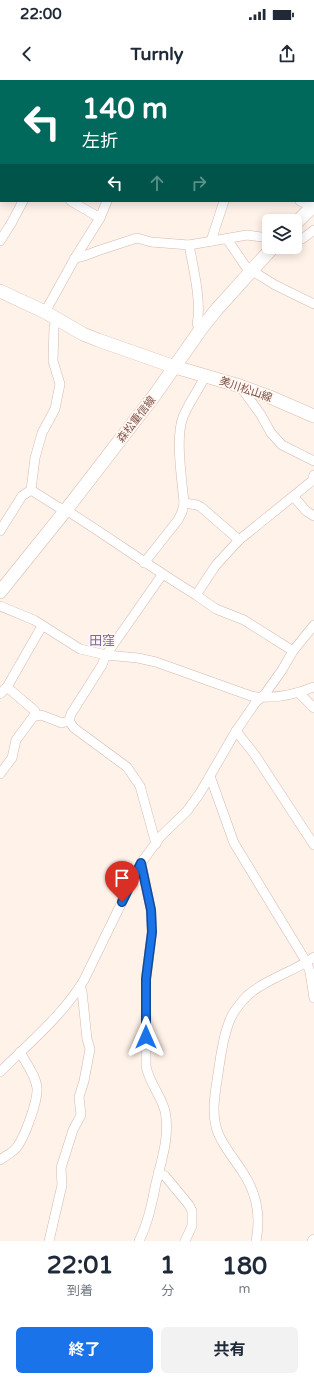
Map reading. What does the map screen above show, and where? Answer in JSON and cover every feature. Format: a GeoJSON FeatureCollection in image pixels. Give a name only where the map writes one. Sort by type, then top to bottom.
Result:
{"type":"FeatureCollection","features":[{"type":"Feature","properties":{"kind":"main road"},"geometry":{"type":"LineString","coordinates":[[302,217],[313,206]]}},
{"type":"Feature","properties":{"kind":"main road","name":"森松重信線"},"geometry":{"type":"LineString","coordinates":[[0,592],[66,510],[154,396],[201,329],[266,254]]}},
{"type":"Feature","properties":{"kind":"main road","name":"美川松山線"},"geometry":{"type":"LineString","coordinates":[[0,291],[45,312],[83,334],[98,340],[175,367],[240,386],[314,416]]}},
{"type":"Feature","properties":{"kind":"street"},"geometry":{"type":"LineString","coordinates":[[0,241],[22,202]]}},
{"type":"Feature","properties":{"kind":"street"},"geometry":{"type":"LineString","coordinates":[[73,202],[100,218]]}},
{"type":"Feature","properties":{"kind":"street"},"geometry":{"type":"LineString","coordinates":[[45,312],[75,258],[100,218],[107,202]]}},
{"type":"Feature","properties":{"kind":"street"},"geometry":{"type":"LineString","coordinates":[[211,241],[224,202]]}},
{"type":"Feature","properties":{"kind":"street"},"geometry":{"type":"LineString","coordinates":[[303,202],[313,206]]}},
{"type":"Feature","properties":{"kind":"street"},"geometry":{"type":"LineString","coordinates":[[302,239],[314,230]]}},
{"type":"Feature","properties":{"kind":"street"},"geometry":{"type":"LineString","coordinates":[[75,258],[137,238],[159,243],[189,245],[227,238],[247,236],[262,237]]}},
{"type":"Feature","properties":{"kind":"street"},"geometry":{"type":"LineString","coordinates":[[227,238],[246,267],[275,285],[314,304]]}},
{"type":"Feature","properties":{"kind":"street"},"geometry":{"type":"LineString","coordinates":[[189,245],[195,277],[199,318],[197,324],[201,329]]}},
{"type":"Feature","properties":{"kind":"street"},"geometry":{"type":"LineString","coordinates":[[0,531],[22,496],[31,490],[35,458],[42,433],[55,409],[60,384],[53,361],[54,327],[57,319]]}},
{"type":"Feature","properties":{"kind":"street"},"geometry":{"type":"LineString","coordinates":[[144,563],[178,520],[182,512],[184,503],[179,437],[183,417],[205,376]]}},
{"type":"Feature","properties":{"kind":"street"},"geometry":{"type":"LineString","coordinates":[[240,386],[261,415],[271,433],[282,445],[314,461]]}},
{"type":"Feature","properties":{"kind":"street"},"geometry":{"type":"LineString","coordinates":[[196,596],[216,565],[238,540],[294,497],[312,481],[314,475]]}},
{"type":"Feature","properties":{"kind":"street"},"geometry":{"type":"LineString","coordinates":[[31,490],[58,507],[66,510],[162,575],[216,609],[244,620],[293,651]]}},
{"type":"Feature","properties":{"kind":"street"},"geometry":{"type":"LineString","coordinates":[[294,497],[314,516]]}},
{"type":"Feature","properties":{"kind":"street"},"geometry":{"type":"LineString","coordinates":[[184,503],[201,507],[238,540]]}},
{"type":"Feature","properties":{"kind":"street"},"geometry":{"type":"LineString","coordinates":[[69,721],[71,714],[102,665],[106,655],[162,575]]}},
{"type":"Feature","properties":{"kind":"street"},"geometry":{"type":"LineString","coordinates":[[0,606],[34,620],[80,648],[106,655],[138,658],[156,662],[251,696],[262,698],[289,695],[314,687]]}},
{"type":"Feature","properties":{"kind":"street"},"geometry":{"type":"LineString","coordinates":[[0,1072],[61,1010],[79,988],[141,863],[161,836],[187,811],[200,793],[236,731],[256,702],[262,698],[282,670],[293,651],[314,625]]}},
{"type":"Feature","properties":{"kind":"street"},"geometry":{"type":"LineString","coordinates":[[0,694],[7,686],[42,626]]}},
{"type":"Feature","properties":{"kind":"street"},"geometry":{"type":"LineString","coordinates":[[7,686],[35,711],[36,715]]}},
{"type":"Feature","properties":{"kind":"street"},"geometry":{"type":"LineString","coordinates":[[299,693],[314,708]]}},
{"type":"Feature","properties":{"kind":"street"},"geometry":{"type":"LineString","coordinates":[[0,774],[12,758],[16,740],[33,717],[36,715],[41,715],[62,723],[69,721]]}},
{"type":"Feature","properties":{"kind":"street"},"geometry":{"type":"LineString","coordinates":[[69,721],[74,728],[127,767],[140,786],[156,844]]}},
{"type":"Feature","properties":{"kind":"street"},"geometry":{"type":"LineString","coordinates":[[236,731],[255,755],[314,845]]}},
{"type":"Feature","properties":{"kind":"street"},"geometry":{"type":"LineString","coordinates":[[210,776],[234,843],[310,960],[310,972],[314,998]]}},
{"type":"Feature","properties":{"kind":"street"},"geometry":{"type":"LineString","coordinates":[[139,1241],[148,1217],[166,1143],[167,1123],[164,1109],[148,1076],[146,1066],[146,979],[152,932],[151,910],[141,863]]}},
{"type":"Feature","properties":{"kind":"street"},"geometry":{"type":"LineString","coordinates":[[256,1241],[259,1226],[258,1207],[244,1173],[224,1146],[214,1118],[214,1100],[223,1041],[228,1024],[237,1009],[248,996],[263,985],[310,960]]}},
{"type":"Feature","properties":{"kind":"street"},"geometry":{"type":"LineString","coordinates":[[49,1241],[62,1185],[63,1163],[73,1130],[81,1115],[79,1097],[84,1081],[90,1049],[87,1038],[82,991],[79,988]]}},
{"type":"Feature","properties":{"kind":"street"},"geometry":{"type":"LineString","coordinates":[[0,1160],[14,1151],[17,1147],[26,1128],[36,1099],[37,1089],[35,1080],[20,1052]]}},
{"type":"Feature","properties":{"kind":"street"},"geometry":{"type":"LineString","coordinates":[[158,1174],[165,1176],[189,1205],[192,1211],[192,1226],[185,1241]]}},
{"type":"Feature","properties":{"kind":"district","name":"田窪"},"geometry":{"type":"Point","coordinates":[102,640]}},
{"type":"Feature","properties":{"kind":"route"},"geometry":{"type":"LineString","coordinates":[[122,902],[141,863],[151,910],[152,932],[146,979],[146,1037]]}}]}
